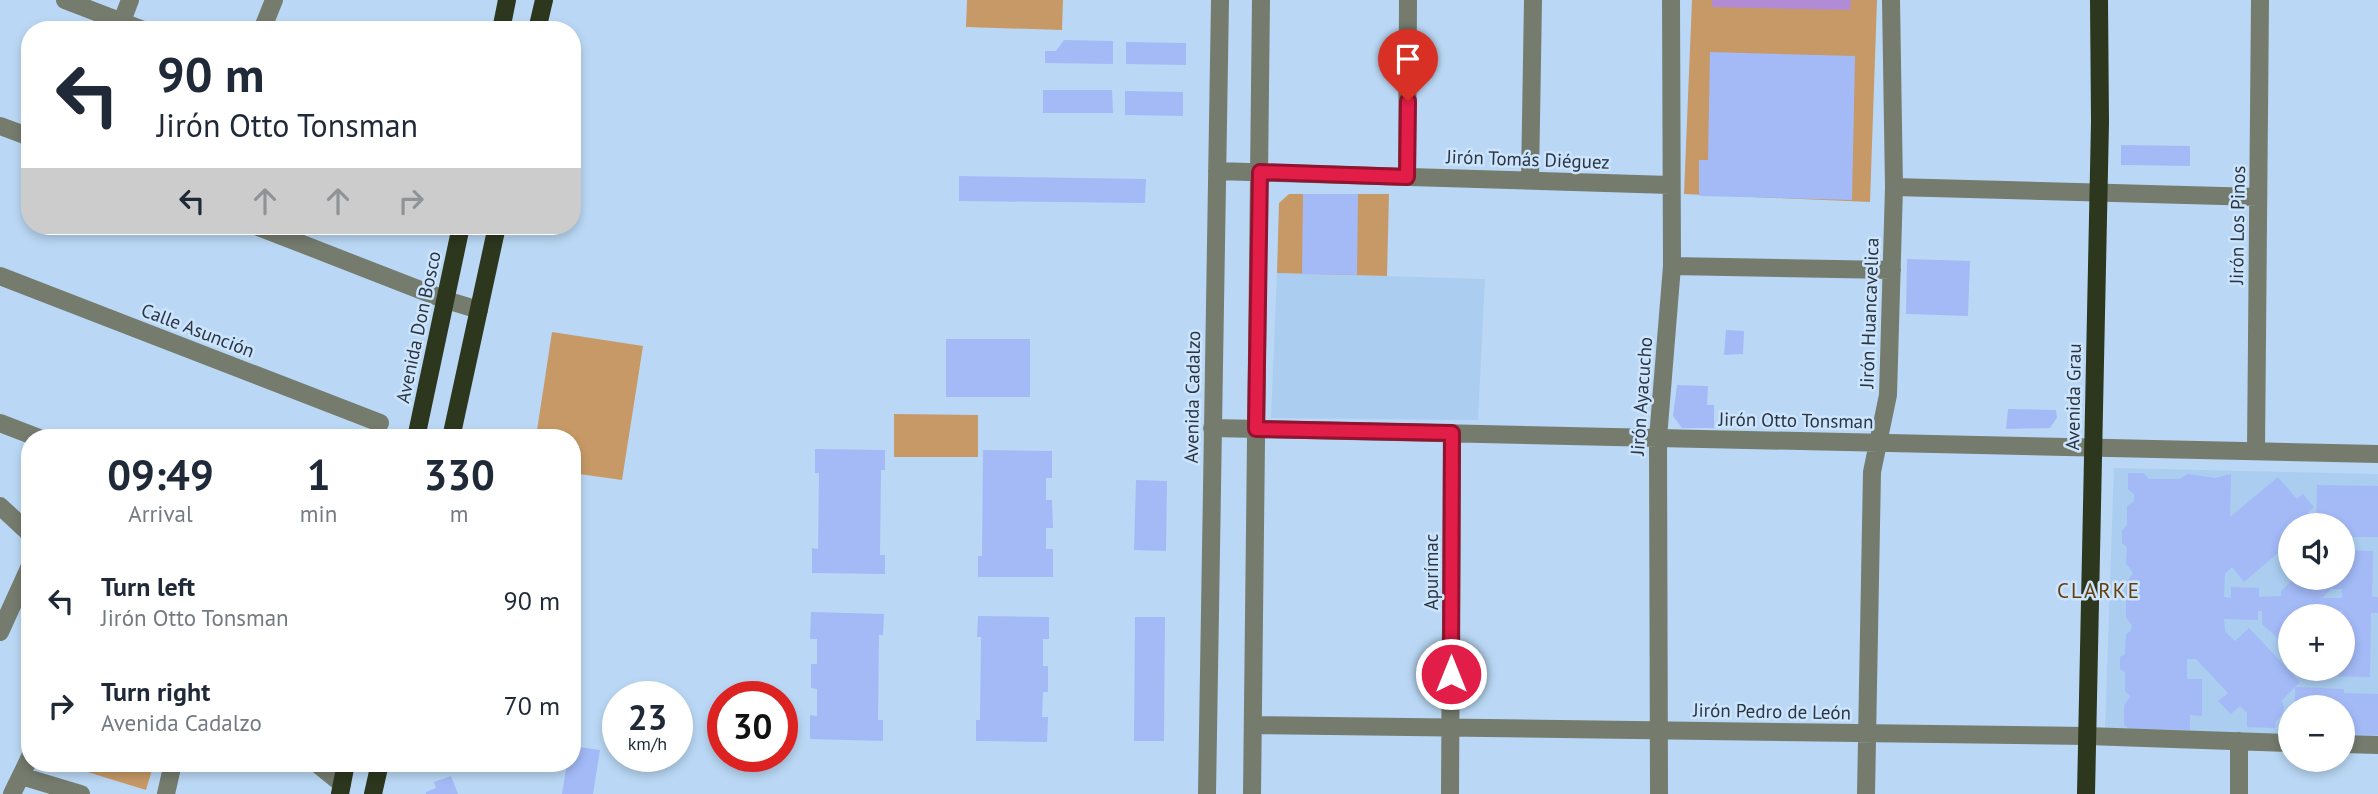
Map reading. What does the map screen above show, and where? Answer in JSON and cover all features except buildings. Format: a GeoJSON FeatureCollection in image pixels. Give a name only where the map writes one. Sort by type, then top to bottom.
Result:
{"type":"FeatureCollection","features":[{"type":"Feature","properties":{"kind":"main road"},"geometry":{"type":"LineString","coordinates":[[503,21],[507,0]]}},
{"type":"Feature","properties":{"kind":"main road"},"geometry":{"type":"LineString","coordinates":[[539,21],[544,0]]}},
{"type":"Feature","properties":{"kind":"main road","name":"Avenida Grau"},"geometry":{"type":"LineString","coordinates":[[2086,794],[2099,193],[2099,0]]}},
{"type":"Feature","properties":{"kind":"main road","name":"Avenida Don Bosco"},"geometry":{"type":"LineString","coordinates":[[418,429],[459,235]]}},
{"type":"Feature","properties":{"kind":"main road"},"geometry":{"type":"LineString","coordinates":[[453,429],[495,235]]}},
{"type":"Feature","properties":{"kind":"main road"},"geometry":{"type":"LineString","coordinates":[[373,794],[378,772]]}},
{"type":"Feature","properties":{"kind":"street"},"geometry":{"type":"LineString","coordinates":[[65,0],[122,21],[130,0]]}},
{"type":"Feature","properties":{"kind":"street"},"geometry":{"type":"LineString","coordinates":[[266,21],[274,0]]}},
{"type":"Feature","properties":{"kind":"street","name":"Avenida Cadalzo"},"geometry":{"type":"LineString","coordinates":[[1208,794],[1220,0]]}},
{"type":"Feature","properties":{"kind":"street"},"geometry":{"type":"LineString","coordinates":[[1252,794],[1261,0]]}},
{"type":"Feature","properties":{"kind":"street"},"geometry":{"type":"LineString","coordinates":[[1407,177],[1408,0]]}},
{"type":"Feature","properties":{"kind":"street"},"geometry":{"type":"LineString","coordinates":[[1530,180],[1533,0]]}},
{"type":"Feature","properties":{"kind":"street","name":"Jirón Ayacucho"},"geometry":{"type":"LineString","coordinates":[[1659,794],[1658,438],[1672,265],[1671,0]]}},
{"type":"Feature","properties":{"kind":"street","name":"Jirón Huancavelica"},"geometry":{"type":"LineString","coordinates":[[1867,794],[1872,472],[1888,395],[1892,270],[1894,187],[1891,0]]}},
{"type":"Feature","properties":{"kind":"street","name":"Jirón Los Pinos"},"geometry":{"type":"LineString","coordinates":[[2256,451],[2260,0]]}},
{"type":"Feature","properties":{"kind":"street"},"geometry":{"type":"LineString","coordinates":[[0,127],[21,134]]}},
{"type":"Feature","properties":{"kind":"street","name":"Jirón Tomás Diéguez"},"geometry":{"type":"LineString","coordinates":[[1217,171],[1670,185]]}},
{"type":"Feature","properties":{"kind":"street"},"geometry":{"type":"LineString","coordinates":[[1894,187],[2258,197]]}},
{"type":"Feature","properties":{"kind":"street"},"geometry":{"type":"LineString","coordinates":[[279,235],[446,300],[479,310]]}},
{"type":"Feature","properties":{"kind":"street"},"geometry":{"type":"LineString","coordinates":[[1672,265],[1892,270]]}},
{"type":"Feature","properties":{"kind":"street","name":"Calle Asunción"},"geometry":{"type":"LineString","coordinates":[[0,276],[380,423]]}},
{"type":"Feature","properties":{"kind":"street"},"geometry":{"type":"LineString","coordinates":[[0,423],[21,431]]}},
{"type":"Feature","properties":{"kind":"street","name":"Jirón Otto Tonsman"},"geometry":{"type":"LineString","coordinates":[[1212,428],[2378,454]]}},
{"type":"Feature","properties":{"kind":"street","name":"Apurímac"},"geometry":{"type":"LineString","coordinates":[[1450,794],[1452,433]]}},
{"type":"Feature","properties":{"kind":"street"},"geometry":{"type":"LineString","coordinates":[[0,506],[21,526]]}},
{"type":"Feature","properties":{"kind":"street"},"geometry":{"type":"LineString","coordinates":[[0,632],[21,586]]}},
{"type":"Feature","properties":{"kind":"street","name":"Jirón Pedro de León"},"geometry":{"type":"LineString","coordinates":[[1253,725],[2087,736],[2278,742]]}},
{"type":"Feature","properties":{"kind":"street"},"geometry":{"type":"LineString","coordinates":[[2239,741],[2239,794]]}},
{"type":"Feature","properties":{"kind":"street"},"geometry":{"type":"LineString","coordinates":[[2355,744],[2378,745]]}},
{"type":"Feature","properties":{"kind":"street"},"geometry":{"type":"LineString","coordinates":[[12,794],[22,772]]}},
{"type":"Feature","properties":{"kind":"street"},"geometry":{"type":"LineString","coordinates":[[166,794],[171,772]]}},
{"type":"Feature","properties":{"kind":"street"},"geometry":{"type":"LineString","coordinates":[[325,772],[341,789]]}},
{"type":"Feature","properties":{"kind":"street"},"geometry":{"type":"LineString","coordinates":[[20,776],[81,794]]}},
{"type":"Feature","properties":{"kind":"shaded area"},"geometry":{"type":"Polygon","coordinates":[[[967,0],[1063,0],[1062,30],[966,27],[967,0]]]}},
{"type":"Feature","properties":{"kind":"shaded area"},"geometry":{"type":"Polygon","coordinates":[[[1692,0],[1877,0],[1870,202],[1684,194],[1692,0]]]}},
{"type":"Feature","properties":{"kind":"shaded area"},"geometry":{"type":"Polygon","coordinates":[[[1712,0],[1851,0],[1850,10],[1712,7],[1712,0]]]}},
{"type":"Feature","properties":{"kind":"shaded area"},"geometry":{"type":"Polygon","coordinates":[[[1289,194],[1389,194],[1387,276],[1277,273],[1279,203],[1289,194]]]}},
{"type":"Feature","properties":{"kind":"shaded area"},"geometry":{"type":"Polygon","coordinates":[[[1277,273],[1485,279],[1478,420],[1271,418],[1277,273]]]}},
{"type":"Feature","properties":{"kind":"shaded area"},"geometry":{"type":"Polygon","coordinates":[[[552,332],[643,346],[622,480],[581,474],[581,429],[537,429],[552,332]]]}},
{"type":"Feature","properties":{"kind":"shaded area"},"geometry":{"type":"Polygon","coordinates":[[[894,414],[978,415],[978,457],[894,457],[894,414]]]}},
{"type":"Feature","properties":{"kind":"shaded area"},"geometry":{"type":"Polygon","coordinates":[[[2114,468],[2378,474],[2378,737],[2355,736],[2355,695],[2278,695],[2278,735],[2105,729],[2114,468]]]}},
{"type":"Feature","properties":{"kind":"shaded area"},"geometry":{"type":"Polygon","coordinates":[[[87,772],[151,772],[146,790],[87,772]]]}},
{"type":"Feature","properties":{"kind":"district","name":"CLARKE"},"geometry":{"type":"Point","coordinates":[2099,590]}},
{"type":"Feature","properties":{"kind":"route"},"geometry":{"type":"LineString","coordinates":[[1408,101],[1407,177],[1260,172],[1256,429],[1452,433],[1451,674]]}}]}
